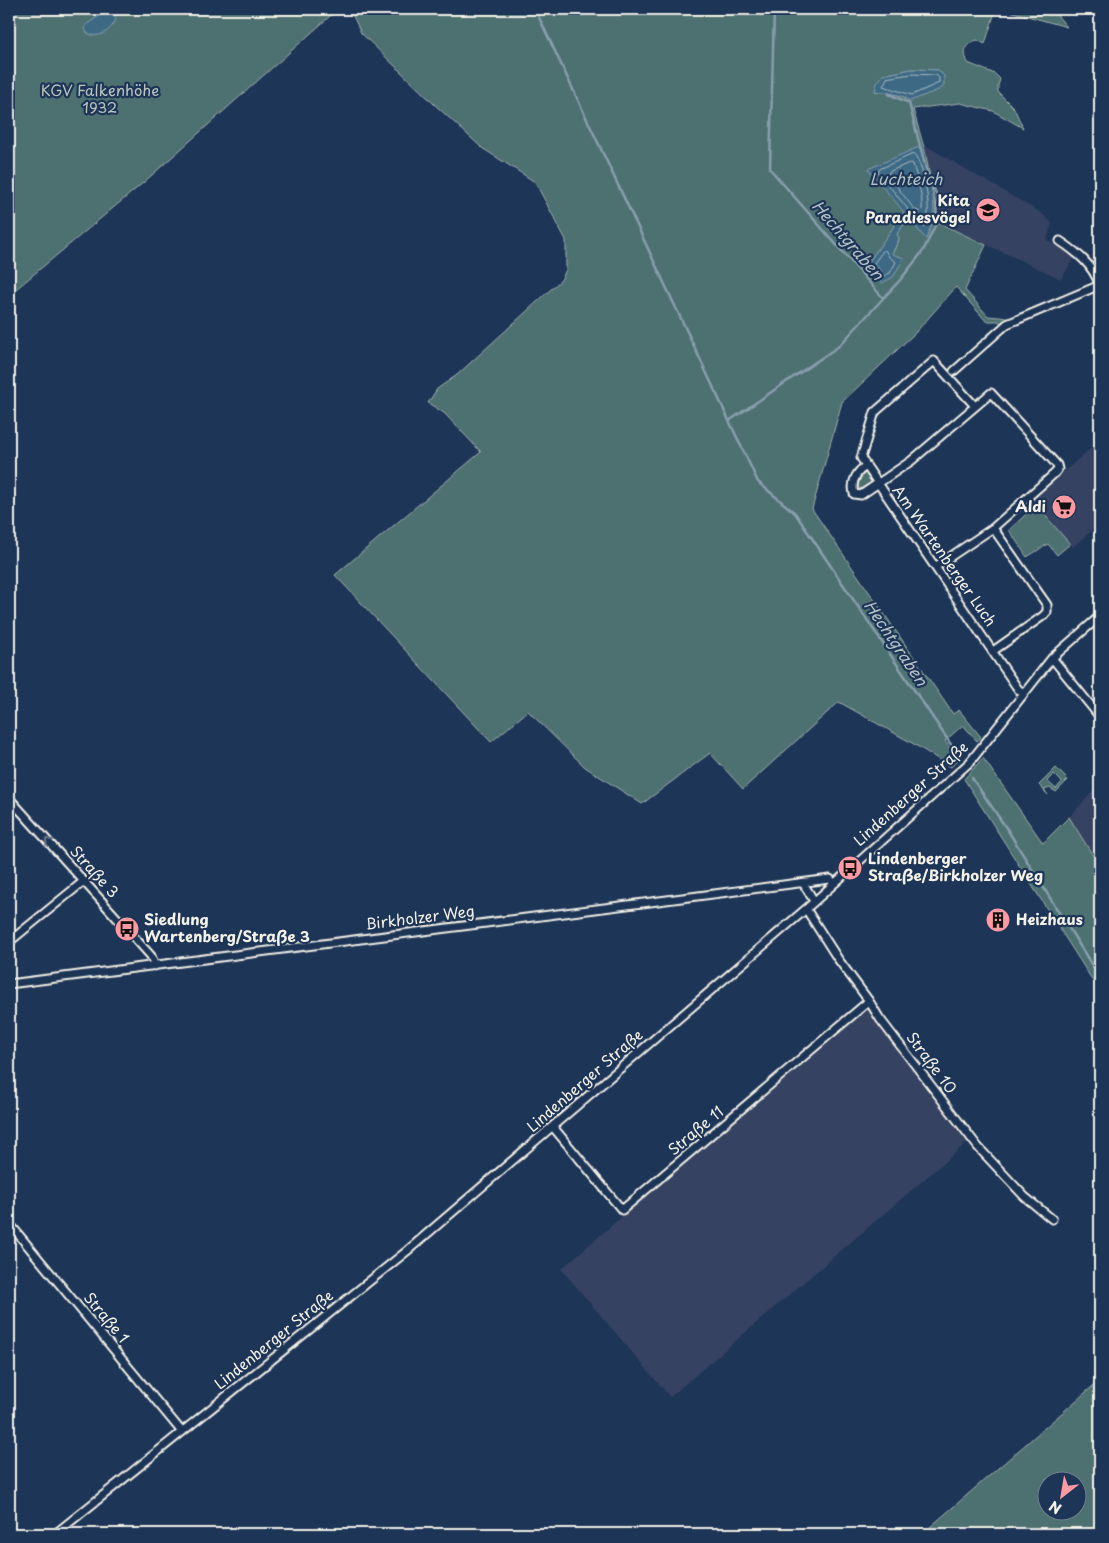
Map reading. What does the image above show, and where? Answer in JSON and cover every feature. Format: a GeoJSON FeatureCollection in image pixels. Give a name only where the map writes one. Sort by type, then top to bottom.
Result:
{"type":"FeatureCollection","features":[{"type":"Feature","properties":{"kind":"street"},"geometry":{"type":"LineString","coordinates":[[954,370],[1007,324],[1100,283],[1088,263],[1060,241]]}},
{"type":"Feature","properties":{"kind":"street"},"geometry":{"type":"LineString","coordinates":[[935,567],[994,528],[1058,469],[1057,465],[991,393],[911,461],[878,484],[861,458],[875,412],[931,362],[937,363],[975,406]]}},
{"type":"Feature","properties":{"kind":"street","name":"Am Wartenberger Luch"},"geometry":{"type":"LineString","coordinates":[[866,466],[857,472],[852,488],[854,494],[861,495],[878,484],[1023,694]]}},
{"type":"Feature","properties":{"kind":"street"},"geometry":{"type":"LineString","coordinates":[[993,651],[1047,612],[1047,605],[994,528]]}},
{"type":"Feature","properties":{"kind":"street","name":"Lindenberger Straße"},"geometry":{"type":"LineString","coordinates":[[55,1534],[407,1251],[806,909],[970,762],[1052,658],[1100,616]]}},
{"type":"Feature","properties":{"kind":"street"},"geometry":{"type":"LineString","coordinates":[[1052,658],[1100,717]]}},
{"type":"Feature","properties":{"kind":"street","name":"Straße 3"},"geometry":{"type":"LineString","coordinates":[[10,803],[152,956],[155,966]]}},
{"type":"Feature","properties":{"kind":"street","name":"Birkholzer Weg"},"geometry":{"type":"LineString","coordinates":[[9,984],[830,879],[834,883]]}},
{"type":"Feature","properties":{"kind":"street"},"geometry":{"type":"LineString","coordinates":[[9,942],[84,881]]}},
{"type":"Feature","properties":{"kind":"street"},"geometry":{"type":"LineString","coordinates":[[802,883],[814,901]]}},
{"type":"Feature","properties":{"kind":"street","name":"Straße 10"},"geometry":{"type":"LineString","coordinates":[[806,909],[838,959],[870,1001],[880,1019],[978,1147],[1025,1197],[1052,1219]]}},
{"type":"Feature","properties":{"kind":"street","name":"Straße 11"},"geometry":{"type":"LineString","coordinates":[[553,1127],[622,1210],[870,1001]]}},
{"type":"Feature","properties":{"kind":"street","name":"Straße 1"},"geometry":{"type":"LineString","coordinates":[[9,1223],[182,1432]]}},
{"type":"Feature","properties":{"kind":"shaded area","name":"Kita Paradiesvögel"},"geometry":{"type":"Polygon","coordinates":[[[923,144],[1041,213],[1052,223],[1047,240],[1075,257],[1061,279],[939,223],[939,196],[927,163],[923,144]]]}},
{"type":"Feature","properties":{"kind":"shaded area"},"geometry":{"type":"Polygon","coordinates":[[[1100,440],[1100,523],[1073,547],[1032,500],[1100,440]]]}},
{"type":"Feature","properties":{"kind":"shaded area"},"geometry":{"type":"Polygon","coordinates":[[[1100,784],[1100,867],[1069,817],[1100,784]]]}},
{"type":"Feature","properties":{"kind":"shaded area"},"geometry":{"type":"Polygon","coordinates":[[[868,1005],[903,1058],[969,1141],[670,1397],[561,1269],[868,1005]]]}},
{"type":"Feature","properties":{"kind":"green space","name":"KGV Falkenhöhe 1932"},"geometry":{"type":"Polygon","coordinates":[[[9,9],[338,9],[143,183],[9,295],[9,9]]]}},
{"type":"Feature","properties":{"kind":"green space"},"geometry":{"type":"Polygon","coordinates":[[[347,9],[996,9],[985,44],[977,40],[969,44],[965,55],[968,63],[995,74],[1000,79],[998,92],[1014,108],[1023,128],[993,111],[960,103],[913,109],[925,151],[939,223],[986,245],[965,290],[988,316],[1010,318],[1001,324],[999,321],[986,321],[956,287],[916,332],[842,402],[812,509],[953,714],[959,710],[981,737],[977,741],[963,725],[945,741],[958,760],[951,767],[839,702],[743,789],[710,753],[642,804],[585,767],[528,711],[491,742],[335,575],[481,452],[444,413],[428,403],[437,389],[457,375],[561,280],[566,270],[566,240],[535,182],[482,148],[361,33],[354,18],[347,9]],[[912,69],[883,75],[875,91],[898,95],[910,101],[938,70],[912,69]],[[918,147],[904,212],[868,263],[892,254],[899,240],[897,234],[908,218],[926,238],[933,216],[933,204],[929,181],[918,147]]]}},
{"type":"Feature","properties":{"kind":"green space"},"geometry":{"type":"Polygon","coordinates":[[[1002,9],[1052,9],[1067,27],[1002,9]]]}},
{"type":"Feature","properties":{"kind":"green space"},"geometry":{"type":"Polygon","coordinates":[[[863,473],[867,474],[872,482],[860,489],[857,486],[863,473]]]}},
{"type":"Feature","properties":{"kind":"green space"},"geometry":{"type":"Polygon","coordinates":[[[1036,505],[1070,544],[1057,555],[1048,544],[1027,557],[1009,530],[1036,505]]]}},
{"type":"Feature","properties":{"kind":"green space"},"geometry":{"type":"Polygon","coordinates":[[[983,758],[1043,843],[1069,817],[1100,867],[1100,992],[964,779],[983,758]]]}},
{"type":"Feature","properties":{"kind":"green space"},"geometry":{"type":"Polygon","coordinates":[[[1056,768],[1068,780],[1056,792],[1050,788],[1044,790],[1048,795],[1039,785],[1056,768]],[[1054,774],[1047,781],[1056,789],[1062,782],[1054,774]]]}},
{"type":"Feature","properties":{"kind":"green space"},"geometry":{"type":"Polygon","coordinates":[[[1100,1380],[1100,1534],[922,1534],[1100,1380]]]}},
{"type":"Feature","properties":{"kind":"water"},"geometry":{"type":"Polygon","coordinates":[[[108,10],[112,12],[116,19],[111,27],[100,35],[87,33],[86,25],[108,10]]]}},
{"type":"Feature","properties":{"kind":"water"},"geometry":{"type":"Polygon","coordinates":[[[912,69],[938,70],[944,76],[944,85],[941,89],[910,101],[898,95],[875,91],[877,83],[883,75],[912,69]]]}},
{"type":"Feature","properties":{"kind":"water","name":"Luchteich"},"geometry":{"type":"Polygon","coordinates":[[[919,147],[932,192],[934,211],[932,222],[926,239],[908,218],[897,234],[899,239],[892,254],[904,258],[893,277],[882,283],[868,263],[904,212],[868,169],[919,147]]]}},
{"type":"Feature","properties":{"kind":"waterway","name":"Hechtgraben"},"geometry":{"type":"LineString","coordinates":[[535,9],[758,482],[795,513],[960,758]]}},
{"type":"Feature","properties":{"kind":"waterway","name":"Hechtgraben"},"geometry":{"type":"LineString","coordinates":[[774,9],[770,169],[883,298]]}},
{"type":"Feature","properties":{"kind":"waterway"},"geometry":{"type":"LineString","coordinates":[[729,421],[839,346],[901,279],[923,251],[936,224],[937,196],[926,169],[909,103],[889,94]]}},
{"type":"Feature","properties":{"kind":"waterway","name":"Hechtgraben"},"geometry":{"type":"LineString","coordinates":[[972,778],[1007,829],[1100,978]]}},
{"type":"Feature","properties":{"kind":"place","name":"Kita Paradiesvögel"},"geometry":{"type":"Point","coordinates":[988,210]}},
{"type":"Feature","properties":{"kind":"place","name":"Aldi"},"geometry":{"type":"Point","coordinates":[1064,507]}},
{"type":"Feature","properties":{"kind":"place","name":"Lindenberger Straße/Birkholzer Weg"},"geometry":{"type":"Point","coordinates":[850,868]}},
{"type":"Feature","properties":{"kind":"place","name":"Heizhaus"},"geometry":{"type":"Point","coordinates":[998,920]}},
{"type":"Feature","properties":{"kind":"place","name":"Siedlung Wartenberg/Straße 3"},"geometry":{"type":"Point","coordinates":[127,929]}}]}
